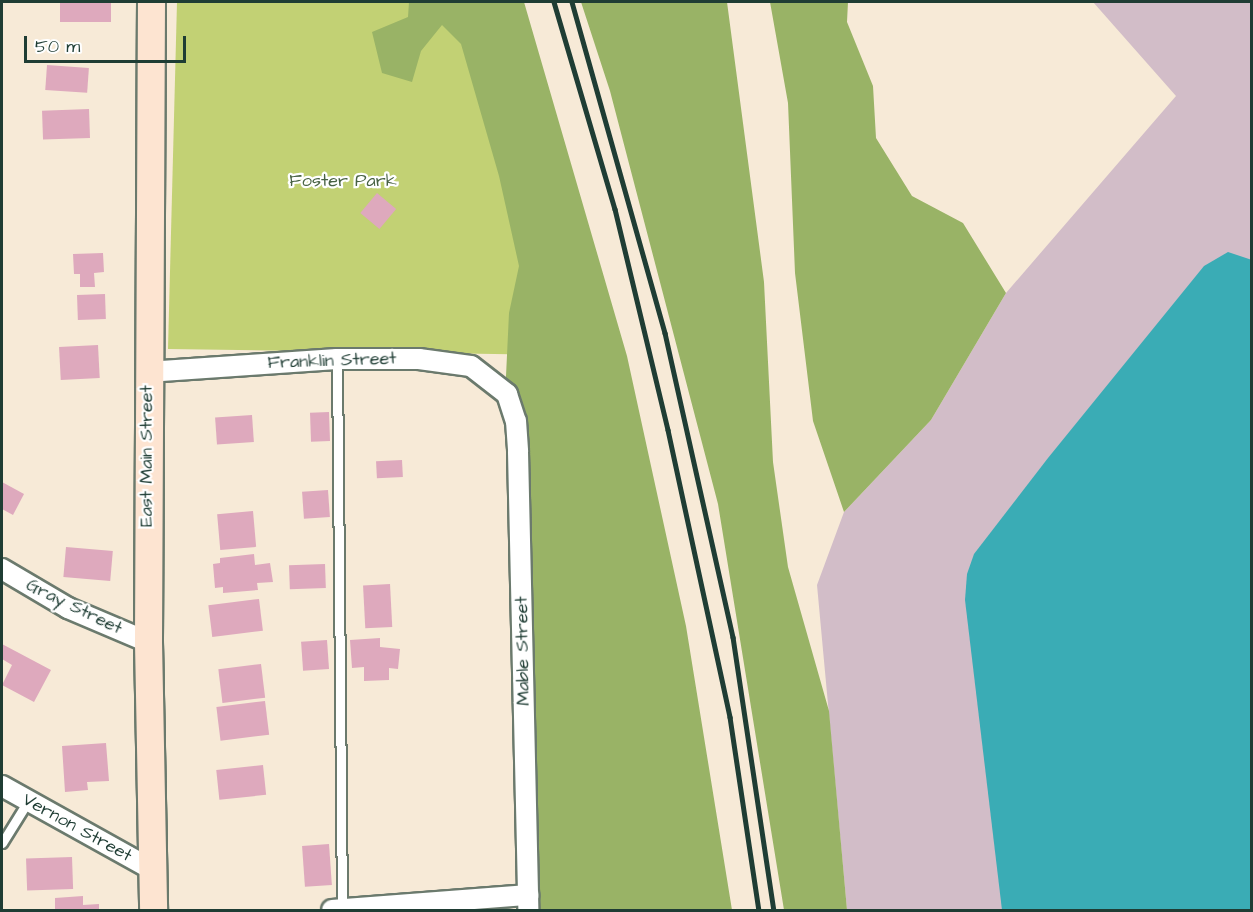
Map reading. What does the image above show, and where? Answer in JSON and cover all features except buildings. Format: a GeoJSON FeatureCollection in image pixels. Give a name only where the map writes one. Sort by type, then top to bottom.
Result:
{"type":"FeatureCollection","features":[{"type":"Feature","properties":{"kind":"street","name":"East Main Street"},"geometry":{"type":"LineString","coordinates":[[151,2],[147,372],[148,642],[153,910]]}},
{"type":"Feature","properties":{"kind":"street","name":"Franklin Street"},"geometry":{"type":"LineString","coordinates":[[147,372],[337,359],[419,359],[471,366],[507,394]]}},
{"type":"Feature","properties":{"kind":"street","name":"Mable Street"},"geometry":{"type":"LineString","coordinates":[[507,394],[516,421],[518,452],[528,903]]}},
{"type":"Feature","properties":{"kind":"street","name":"Gray Street"},"geometry":{"type":"LineString","coordinates":[[2,569],[68,608],[148,642]]}},
{"type":"Feature","properties":{"kind":"street","name":"Vernon Street"},"geometry":{"type":"LineString","coordinates":[[2,786],[153,870]]}},
{"type":"Feature","properties":{"kind":"street"},"geometry":{"type":"LineString","coordinates":[[332,910],[528,903]]}},
{"type":"Feature","properties":{"kind":"lane"},"geometry":{"type":"LineString","coordinates":[[337,359],[342,910]]}},
{"type":"Feature","properties":{"kind":"lane"},"geometry":{"type":"LineString","coordinates":[[2,843],[28,801]]}},
{"type":"Feature","properties":{"kind":"shaded area"},"geometry":{"type":"Polygon","coordinates":[[[1093,2],[1251,2],[1251,910],[847,910],[817,585],[844,512],[931,420],[1006,293],[1176,96],[1093,2]]]}},
{"type":"Feature","properties":{"kind":"green space","name":"Foster Park"},"geometry":{"type":"Polygon","coordinates":[[[177,2],[475,2],[561,355],[168,349],[177,2]]]}},
{"type":"Feature","properties":{"kind":"green space"},"geometry":{"type":"Polygon","coordinates":[[[409,2],[524,2],[627,356],[686,626],[732,910],[528,910],[506,376],[509,313],[519,266],[499,176],[461,44],[442,25],[421,51],[412,82],[382,73],[372,32],[408,17],[409,2]]]}},
{"type":"Feature","properties":{"kind":"green space"},"geometry":{"type":"Polygon","coordinates":[[[581,2],[727,2],[764,282],[773,462],[788,567],[829,711],[847,910],[784,910],[718,504],[610,91],[581,2]]]}},
{"type":"Feature","properties":{"kind":"green space"},"geometry":{"type":"Polygon","coordinates":[[[770,2],[848,2],[847,22],[873,86],[876,138],[912,196],[963,223],[1006,293],[931,420],[844,512],[813,421],[795,273],[788,103],[770,2]]]}},
{"type":"Feature","properties":{"kind":"water"},"geometry":{"type":"Polygon","coordinates":[[[1228,252],[1252,260],[1251,910],[1002,910],[965,600],[967,574],[974,554],[1048,458],[1204,266],[1228,252]]]}},
{"type":"Feature","properties":{"kind":"railway"},"geometry":{"type":"LineString","coordinates":[[554,2],[615,209],[668,430],[730,717],[759,910]]}},
{"type":"Feature","properties":{"kind":"railway"},"geometry":{"type":"LineString","coordinates":[[572,2],[665,333],[733,637],[774,910]]}}]}
